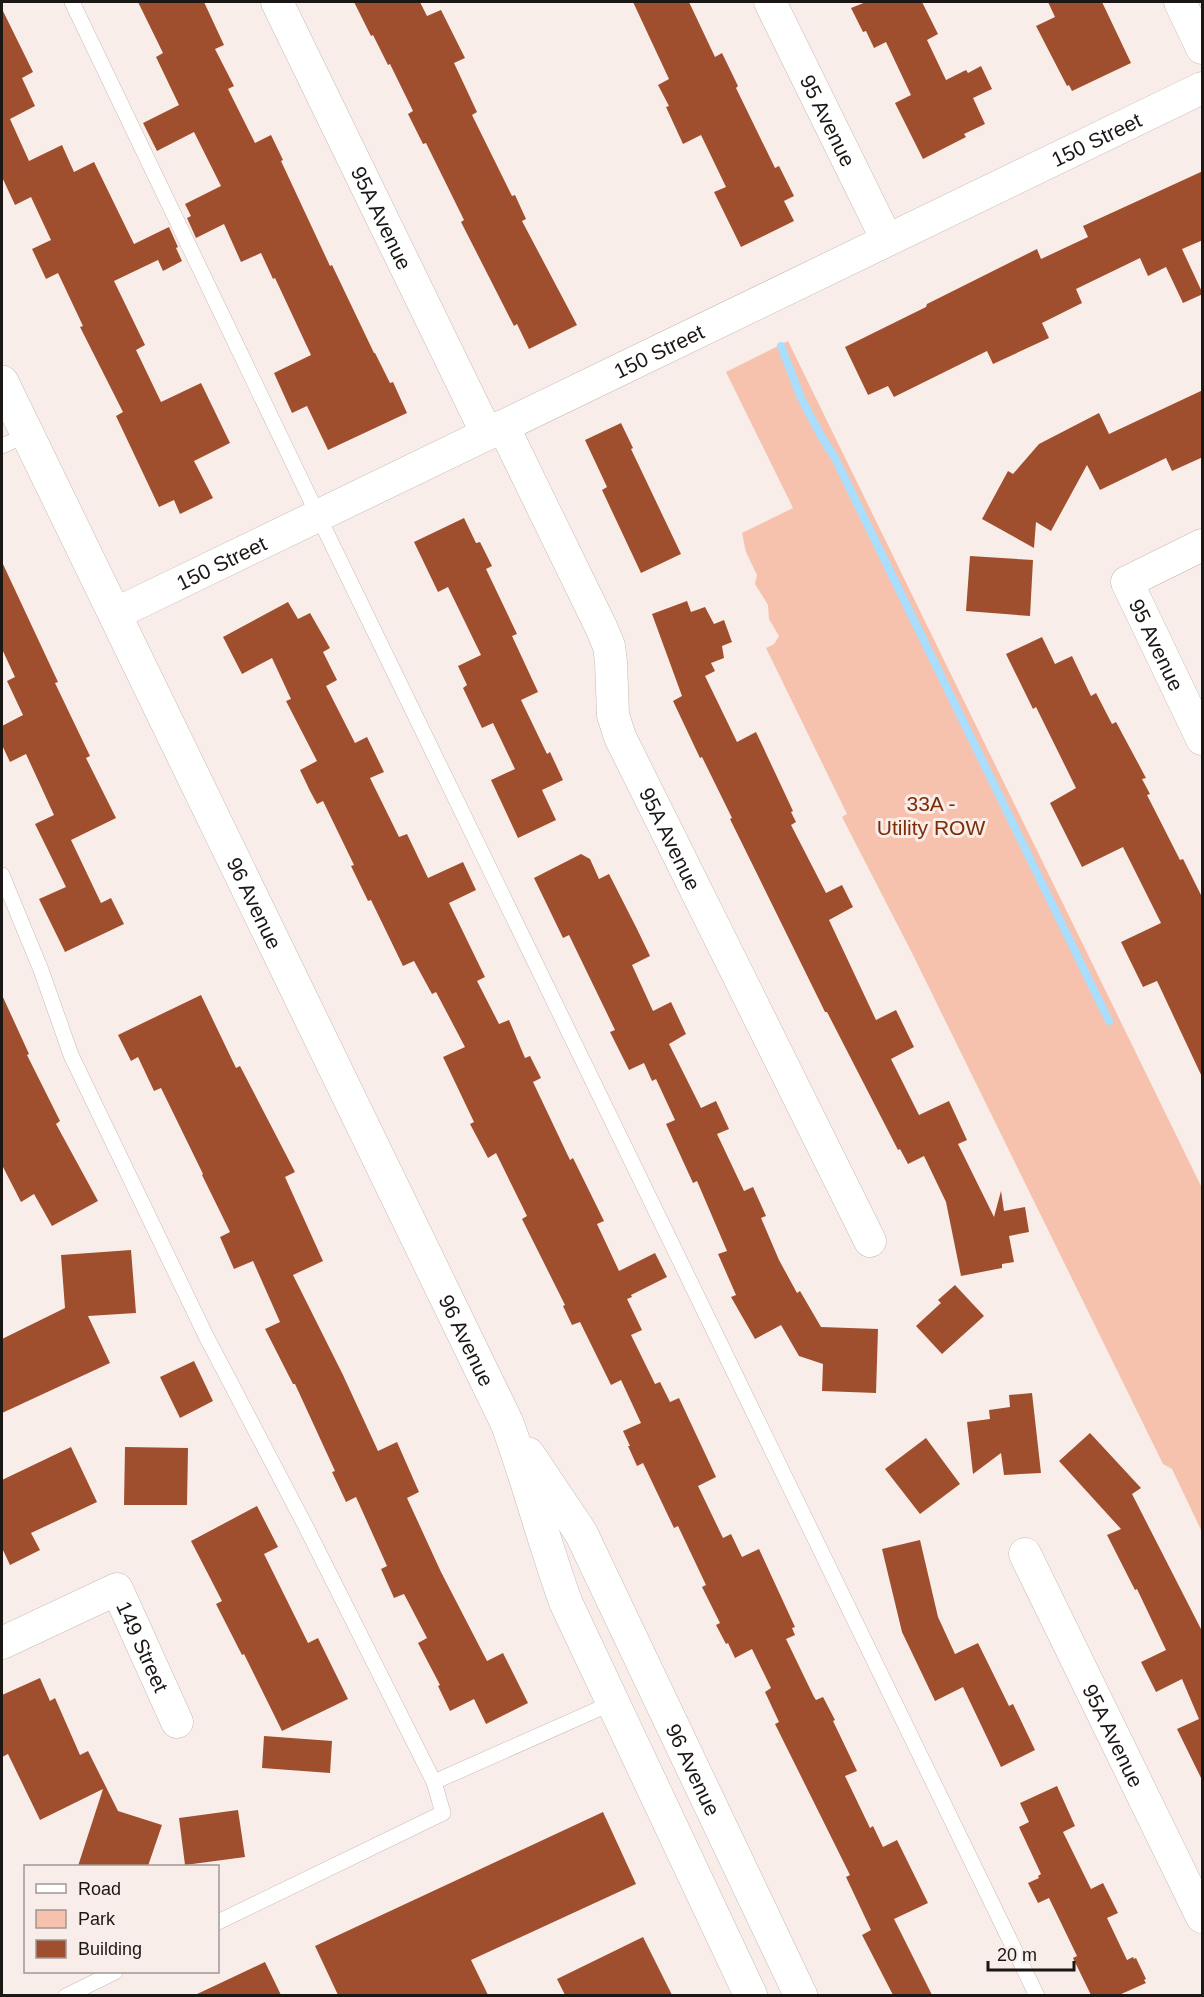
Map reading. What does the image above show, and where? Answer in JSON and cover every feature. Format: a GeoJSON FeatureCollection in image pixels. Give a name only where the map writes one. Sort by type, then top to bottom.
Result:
{"type":"FeatureCollection","features":[{"type":"Feature","properties":{"kind":"main road","name":"96 Avenue"},"geometry":{"type":"LineString","coordinates":[[2,382],[14,440],[115,614],[507,1423],[524,1469],[546,1547],[566,1603],[751,1995]]}},
{"type":"Feature","properties":{"kind":"main road","name":"96 Avenue"},"geometry":{"type":"LineString","coordinates":[[507,1423],[581,1533],[801,1995]]}},
{"type":"Feature","properties":{"kind":"street","name":"95A Avenue"},"geometry":{"type":"LineString","coordinates":[[277,2],[495,430],[601,627],[609,646],[614,715],[620,737],[870,1241]]}},
{"type":"Feature","properties":{"kind":"street","name":"95 Avenue"},"geometry":{"type":"LineString","coordinates":[[770,2],[887,240]]}},
{"type":"Feature","properties":{"kind":"street"},"geometry":{"type":"LineString","coordinates":[[1180,2],[1203,48]]}},
{"type":"Feature","properties":{"kind":"street","name":"150 Street"},"geometry":{"type":"LineString","coordinates":[[115,614],[1203,87]]}},
{"type":"Feature","properties":{"kind":"street","name":"95 Avenue"},"geometry":{"type":"LineString","coordinates":[[1203,545],[1127,582],[1203,739]]}},
{"type":"Feature","properties":{"kind":"street","name":"95A Avenue"},"geometry":{"type":"LineString","coordinates":[[1025,1554],[1203,1917]]}},
{"type":"Feature","properties":{"kind":"street","name":"149 Street"},"geometry":{"type":"LineString","coordinates":[[2,1643],[117,1589],[177,1722]]}},
{"type":"Feature","properties":{"kind":"lane"},"geometry":{"type":"LineString","coordinates":[[72,2],[1037,1995]]}},
{"type":"Feature","properties":{"kind":"lane"},"geometry":{"type":"LineString","coordinates":[[2,875],[41,970],[71,1055],[206,1336],[306,1527],[434,1782],[443,1813],[219,1922]]}},
{"type":"Feature","properties":{"kind":"lane"},"geometry":{"type":"LineString","coordinates":[[434,1782],[612,1703]]}},
{"type":"Feature","properties":{"kind":"lane"},"geometry":{"type":"LineString","coordinates":[[66,1995],[111,1973]]}},
{"type":"Feature","properties":{"kind":"green space","name":"33A - Utility ROW"},"geometry":{"type":"Polygon","coordinates":[[[788,341],[1202,1188],[1202,1532],[1172,1469],[1163,1464],[912,953],[842,817],[847,814],[766,648],[774,644],[779,636],[769,619],[768,605],[755,584],[757,575],[746,552],[742,533],[793,508],[726,372],[788,341]]]}},
{"type":"Feature","properties":{"kind":"building"},"geometry":{"type":"Polygon","coordinates":[[[138,2],[204,2],[224,45],[215,49],[234,86],[228,89],[255,143],[271,135],[330,266],[332,265],[374,353],[390,383],[393,382],[407,413],[328,450],[307,406],[292,413],[274,373],[311,355],[261,253],[241,262],[224,224],[196,238],[187,218],[191,216],[185,204],[221,186],[194,132],[157,151],[143,123],[179,105],[156,57],[163,53],[138,2]]]}},
{"type":"Feature","properties":{"kind":"building"},"geometry":{"type":"Polygon","coordinates":[[[354,2],[420,2],[427,16],[441,10],[465,58],[454,63],[477,112],[472,115],[512,196],[515,195],[526,219],[522,221],[577,325],[529,349],[517,324],[514,326],[461,222],[464,220],[426,143],[423,144],[408,114],[413,111],[390,64],[388,65],[373,35],[371,36],[354,2]]]}},
{"type":"Feature","properties":{"kind":"building"},"geometry":{"type":"Polygon","coordinates":[[[633,2],[689,2],[715,57],[722,53],[738,86],[736,88],[775,168],[779,166],[794,196],[784,201],[794,221],[741,247],[714,192],[726,187],[701,135],[683,144],[666,107],[669,106],[658,85],[669,79],[633,2]]]}},
{"type":"Feature","properties":{"kind":"building"},"geometry":{"type":"Polygon","coordinates":[[[866,2],[922,2],[938,34],[927,40],[946,80],[966,70],[968,73],[981,66],[992,89],[973,98],[985,124],[964,134],[966,137],[923,159],[895,103],[911,95],[886,42],[874,48],[851,8],[866,2]]]}},
{"type":"Feature","properties":{"kind":"building"},"geometry":{"type":"Polygon","coordinates":[[[1048,2],[1102,2],[1131,63],[1072,91],[1069,85],[1067,86],[1036,26],[1055,17],[1048,2]]]}},
{"type":"Feature","properties":{"kind":"building"},"geometry":{"type":"Polygon","coordinates":[[[2,9],[33,72],[22,78],[35,106],[10,119],[29,161],[62,145],[74,172],[94,162],[134,244],[169,227],[178,247],[176,248],[182,261],[163,271],[158,260],[114,281],[145,345],[136,350],[161,402],[201,383],[230,443],[194,461],[213,498],[180,514],[174,500],[159,507],[116,416],[123,412],[80,327],[83,326],[58,273],[46,279],[32,249],[51,240],[31,197],[15,205],[2,177],[2,9]]]}},
{"type":"Feature","properties":{"kind":"building"},"geometry":{"type":"Polygon","coordinates":[[[1203,171],[1203,240],[1182,249],[1203,294],[1183,303],[1166,267],[1148,276],[1140,258],[1076,289],[1082,303],[1042,323],[1049,338],[993,364],[987,351],[894,397],[888,386],[868,395],[845,347],[1037,249],[1041,259],[1088,237],[1083,226],[1203,171]]]}},
{"type":"Feature","properties":{"kind":"building"},"geometry":{"type":"Polygon","coordinates":[[[1203,390],[1203,457],[1172,471],[1166,458],[1100,490],[1087,465],[1051,531],[1036,522],[1034,548],[982,519],[1008,471],[1013,474],[1039,444],[1099,413],[1109,434],[1203,390]]]}},
{"type":"Feature","properties":{"kind":"building"},"geometry":{"type":"Polygon","coordinates":[[[621,423],[681,554],[641,573],[602,490],[607,487],[585,440],[621,423]]]}},
{"type":"Feature","properties":{"kind":"building"},"geometry":{"type":"Polygon","coordinates":[[[464,518],[476,543],[480,542],[492,566],[486,569],[517,634],[512,636],[538,692],[521,700],[547,754],[550,752],[563,780],[542,790],[556,820],[518,838],[491,780],[515,769],[493,723],[482,728],[463,688],[467,685],[458,666],[481,655],[448,587],[438,592],[414,542],[464,518]]]}},
{"type":"Feature","properties":{"kind":"building"},"geometry":{"type":"Polygon","coordinates":[[[970,556],[1033,560],[1030,616],[966,611],[970,556]]]}},
{"type":"Feature","properties":{"kind":"building"},"geometry":{"type":"Polygon","coordinates":[[[2,562],[90,756],[86,758],[116,818],[71,840],[101,903],[111,898],[124,924],[65,952],[39,899],[66,887],[35,824],[54,815],[26,754],[10,762],[2,745],[2,726],[23,715],[7,681],[15,677],[2,649],[2,562]]]}},
{"type":"Feature","properties":{"kind":"building"},"geometry":{"type":"Polygon","coordinates":[[[687,601],[691,612],[705,607],[714,624],[724,620],[732,642],[722,646],[724,658],[711,663],[715,671],[705,676],[737,742],[756,732],[793,811],[791,812],[796,822],[791,825],[826,893],[842,885],[853,907],[829,920],[876,1020],[896,1010],[914,1047],[891,1059],[919,1115],[949,1101],[967,1140],[958,1144],[994,1217],[1001,1191],[1004,1211],[1025,1207],[1029,1232],[1009,1236],[1014,1262],[1002,1264],[1002,1268],[961,1276],[946,1202],[924,1156],[908,1164],[900,1149],[898,1150],[825,1012],[673,701],[682,696],[652,614],[687,601]]]}},
{"type":"Feature","properties":{"kind":"building"},"geometry":{"type":"Polygon","coordinates":[[[288,602],[298,619],[310,613],[330,648],[323,652],[337,680],[326,686],[355,743],[367,737],[384,772],[370,778],[399,837],[407,834],[428,878],[463,862],[476,890],[449,903],[485,977],[477,981],[499,1024],[509,1020],[525,1058],[530,1056],[541,1078],[533,1082],[570,1160],[573,1158],[604,1221],[597,1224],[619,1271],[655,1253],[667,1277],[627,1299],[642,1330],[631,1335],[655,1384],[660,1382],[670,1402],[679,1398],[716,1477],[698,1486],[723,1538],[731,1534],[742,1557],[759,1549],[795,1627],[792,1628],[795,1635],[786,1639],[814,1697],[816,1700],[823,1697],[857,1771],[845,1776],[870,1828],[873,1826],[883,1847],[897,1840],[928,1903],[894,1919],[932,1995],[893,1995],[862,1935],[871,1930],[846,1877],[850,1875],[775,1724],[779,1722],[765,1692],[771,1688],[752,1649],[735,1658],[728,1643],[726,1644],[716,1625],[720,1623],[702,1587],[706,1585],[678,1526],[674,1528],[643,1463],[637,1466],[628,1446],[630,1446],[623,1431],[641,1423],[621,1380],[611,1385],[580,1322],[572,1325],[563,1306],[565,1305],[522,1219],[527,1216],[496,1153],[488,1158],[470,1124],[474,1122],[443,1057],[465,1047],[436,992],[432,994],[414,961],[403,966],[371,900],[368,901],[351,866],[354,865],[323,801],[317,804],[310,791],[300,770],[317,761],[286,701],[291,699],[272,658],[242,674],[223,637],[288,602]]]}},
{"type":"Feature","properties":{"kind":"building"},"geometry":{"type":"Polygon","coordinates":[[[1042,637],[1055,664],[1072,656],[1091,696],[1096,693],[1112,724],[1116,722],[1146,778],[1142,779],[1150,794],[1147,795],[1203,899],[1203,1079],[1157,981],[1143,987],[1121,942],[1161,923],[1123,847],[1082,867],[1050,803],[1076,788],[1036,707],[1033,709],[1006,654],[1042,637]]]}},
{"type":"Feature","properties":{"kind":"building"},"geometry":{"type":"Polygon","coordinates":[[[581,854],[590,859],[599,879],[609,874],[637,929],[650,956],[632,965],[653,1011],[671,1002],[686,1034],[669,1044],[701,1108],[716,1101],[729,1129],[717,1134],[744,1191],[753,1187],[766,1216],[761,1218],[779,1260],[797,1293],[800,1291],[821,1327],[878,1329],[876,1393],[822,1391],[823,1364],[799,1356],[781,1325],[755,1339],[731,1297],[736,1295],[718,1254],[727,1251],[697,1181],[693,1183],[666,1124],[675,1120],[656,1079],[652,1081],[644,1063],[629,1070],[610,1032],[615,1030],[569,935],[563,938],[534,878],[581,854]]]}},
{"type":"Feature","properties":{"kind":"building"},"geometry":{"type":"Polygon","coordinates":[[[2,995],[29,1054],[27,1055],[60,1121],[56,1124],[98,1201],[52,1226],[34,1194],[21,1202],[2,1165],[2,995]]]}},
{"type":"Feature","properties":{"kind":"building"},"geometry":{"type":"Polygon","coordinates":[[[201,995],[236,1068],[240,1066],[295,1172],[285,1177],[323,1261],[293,1275],[378,1451],[397,1442],[419,1492],[407,1498],[441,1572],[487,1661],[503,1653],[528,1703],[486,1724],[474,1699],[450,1711],[438,1686],[440,1685],[418,1643],[427,1638],[404,1594],[394,1598],[381,1569],[387,1566],[356,1497],[346,1502],[332,1472],[335,1471],[295,1384],[265,1329],[280,1322],[253,1261],[234,1269],[220,1237],[230,1232],[161,1088],[154,1091],[138,1057],[131,1061],[118,1035],[201,995]]]}},
{"type":"Feature","properties":{"kind":"building"},"geometry":{"type":"Polygon","coordinates":[[[131,1250],[136,1313],[88,1316],[110,1363],[2,1413],[2,1339],[65,1308],[61,1255],[131,1250]]]}},
{"type":"Feature","properties":{"kind":"building"},"geometry":{"type":"Polygon","coordinates":[[[955,1285],[984,1316],[942,1354],[916,1326],[941,1303],[938,1300],[955,1285]]]}},
{"type":"Feature","properties":{"kind":"building"},"geometry":{"type":"Polygon","coordinates":[[[194,1361],[213,1401],[180,1418],[160,1377],[194,1361]]]}},
{"type":"Feature","properties":{"kind":"building"},"geometry":{"type":"Polygon","coordinates":[[[1032,1393],[1041,1473],[1004,1475],[1001,1453],[973,1474],[967,1422],[990,1419],[989,1410],[1010,1407],[1009,1395],[1032,1393]]]}},
{"type":"Feature","properties":{"kind":"building"},"geometry":{"type":"Polygon","coordinates":[[[1090,1433],[1141,1488],[1132,1494],[1203,1633],[1203,1782],[1177,1729],[1199,1719],[1182,1679],[1156,1692],[1141,1662],[1166,1650],[1137,1589],[1135,1590],[1107,1535],[1121,1529],[1059,1461],[1090,1433]]]}},
{"type":"Feature","properties":{"kind":"building"},"geometry":{"type":"Polygon","coordinates":[[[926,1438],[960,1484],[920,1514],[885,1469],[926,1438]]]}},
{"type":"Feature","properties":{"kind":"building"},"geometry":{"type":"Polygon","coordinates":[[[71,1447],[97,1502],[31,1533],[40,1550],[10,1565],[2,1548],[2,1480],[71,1447]]]}},
{"type":"Feature","properties":{"kind":"building"},"geometry":{"type":"Polygon","coordinates":[[[125,1447],[188,1448],[187,1505],[124,1505],[125,1447]]]}},
{"type":"Feature","properties":{"kind":"building"},"geometry":{"type":"Polygon","coordinates":[[[257,1506],[278,1547],[264,1554],[308,1643],[318,1638],[348,1699],[282,1731],[216,1604],[222,1601],[191,1541],[257,1506]]]}},
{"type":"Feature","properties":{"kind":"building"},"geometry":{"type":"Polygon","coordinates":[[[920,1540],[938,1617],[955,1654],[978,1643],[1009,1706],[1013,1704],[1035,1750],[1001,1767],[963,1687],[935,1701],[902,1632],[882,1549],[920,1540]]]}},
{"type":"Feature","properties":{"kind":"building"},"geometry":{"type":"Polygon","coordinates":[[[40,1678],[50,1701],[55,1698],[80,1755],[88,1751],[118,1811],[162,1825],[148,1865],[78,1865],[103,1789],[40,1820],[8,1754],[2,1757],[2,1695],[40,1678]]]}},
{"type":"Feature","properties":{"kind":"building"},"geometry":{"type":"Polygon","coordinates":[[[264,1736],[332,1741],[330,1773],[262,1768],[264,1736]]]}},
{"type":"Feature","properties":{"kind":"building"},"geometry":{"type":"Polygon","coordinates":[[[1057,1786],[1075,1826],[1063,1832],[1091,1889],[1103,1883],[1118,1913],[1107,1918],[1127,1960],[1136,1958],[1146,1979],[1144,1980],[1146,1983],[1119,1995],[1091,1995],[1073,1958],[1077,1956],[1049,1898],[1038,1903],[1028,1883],[1039,1878],[1041,1874],[1019,1827],[1029,1822],[1020,1803],[1057,1786]]]}},
{"type":"Feature","properties":{"kind":"building"},"geometry":{"type":"Polygon","coordinates":[[[238,1810],[245,1857],[185,1865],[179,1818],[238,1810]]]}},
{"type":"Feature","properties":{"kind":"building"},"geometry":{"type":"Polygon","coordinates":[[[603,1812],[636,1884],[471,1960],[488,1995],[338,1995],[315,1946],[603,1812]]]}},
{"type":"Feature","properties":{"kind":"building"},"geometry":{"type":"Polygon","coordinates":[[[643,1937],[672,1995],[565,1995],[557,1979],[643,1937]]]}},
{"type":"Feature","properties":{"kind":"building"},"geometry":{"type":"Polygon","coordinates":[[[265,1962],[281,1995],[195,1995],[265,1962]]]}},
{"type":"Feature","properties":{"kind":"waterway"},"geometry":{"type":"LineString","coordinates":[[781,346],[801,398],[835,458],[1109,1021]]}}]}
